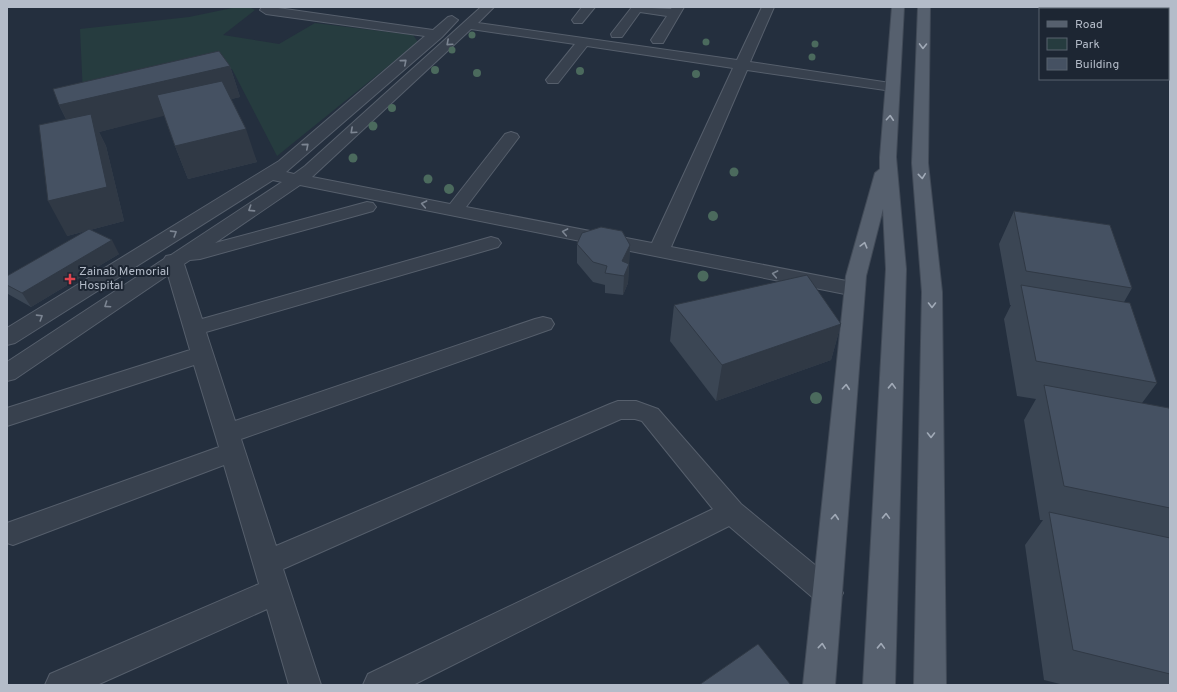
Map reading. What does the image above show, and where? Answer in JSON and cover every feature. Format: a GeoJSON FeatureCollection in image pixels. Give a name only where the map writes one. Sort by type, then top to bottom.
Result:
{"type":"FeatureCollection","features":[{"type":"Feature","properties":{"kind":"main road"},"geometry":{"type":"LineString","coordinates":[[879,685],[896,269],[888,157],[898,7]]}},
{"type":"Feature","properties":{"kind":"main road"},"geometry":{"type":"LineString","coordinates":[[924,7],[920,163],[932,286],[930,685]]}},
{"type":"Feature","properties":{"kind":"main road"},"geometry":{"type":"LineString","coordinates":[[819,685],[855,283],[888,157]]}},
{"type":"Feature","properties":{"kind":"street"},"geometry":{"type":"LineString","coordinates":[[7,338],[278,169],[467,7]]}},
{"type":"Feature","properties":{"kind":"street"},"geometry":{"type":"LineString","coordinates":[[7,373],[173,260],[304,174],[488,7]]}},
{"type":"Feature","properties":{"kind":"street"},"geometry":{"type":"LineString","coordinates":[[578,20],[588,7]]}},
{"type":"Feature","properties":{"kind":"street"},"geometry":{"type":"LineString","coordinates":[[662,245],[768,7]]}},
{"type":"Feature","properties":{"kind":"street"},"geometry":{"type":"LineString","coordinates":[[617,34],[638,8],[676,10],[658,40]]}},
{"type":"Feature","properties":{"kind":"street"},"geometry":{"type":"LineString","coordinates":[[266,10],[437,34]]}},
{"type":"Feature","properties":{"kind":"street"},"geometry":{"type":"LineString","coordinates":[[469,25],[892,87]]}},
{"type":"Feature","properties":{"kind":"street"},"geometry":{"type":"LineString","coordinates":[[553,80],[584,42]]}},
{"type":"Feature","properties":{"kind":"street"},"geometry":{"type":"LineString","coordinates":[[460,204],[511,137]]}},
{"type":"Feature","properties":{"kind":"street"},"geometry":{"type":"LineString","coordinates":[[278,169],[855,283]]}},
{"type":"Feature","properties":{"kind":"street"},"geometry":{"type":"LineString","coordinates":[[149,249],[173,260],[367,207]]}},
{"type":"Feature","properties":{"kind":"street"},"geometry":{"type":"LineString","coordinates":[[194,328],[491,243]]}},
{"type":"Feature","properties":{"kind":"street"},"geometry":{"type":"LineString","coordinates":[[173,260],[305,685]]}},
{"type":"Feature","properties":{"kind":"street"},"geometry":{"type":"LineString","coordinates":[[13,533],[230,443],[543,324]]}},
{"type":"Feature","properties":{"kind":"street"},"geometry":{"type":"LineString","coordinates":[[7,417],[202,354]]}},
{"type":"Feature","properties":{"kind":"street"},"geometry":{"type":"LineString","coordinates":[[267,563],[618,410],[636,410],[650,415],[732,512],[828,593]]}},
{"type":"Feature","properties":{"kind":"street"},"geometry":{"type":"LineString","coordinates":[[379,685],[732,512]]}},
{"type":"Feature","properties":{"kind":"street"},"geometry":{"type":"LineString","coordinates":[[61,685],[276,591]]}},
{"type":"Feature","properties":{"kind":"green space"},"geometry":{"type":"Polygon","coordinates":[[[237,7],[249,7],[255,10],[223,35],[279,44],[315,23],[413,35],[418,42],[277,156],[232,69],[83,95],[80,29],[189,17],[237,7]]]}},
{"type":"Feature","properties":{"kind":"building"},"geometry":{"type":"Polygon","coordinates":[[[219,51],[230,66],[59,105],[53,89],[219,51]]]}},
{"type":"Feature","properties":{"kind":"building"},"geometry":{"type":"Polygon","coordinates":[[[222,81],[246,129],[175,146],[157,95],[222,81]]]}},
{"type":"Feature","properties":{"kind":"building"},"geometry":{"type":"Polygon","coordinates":[[[91,114],[107,187],[48,201],[39,125],[91,114]]]}},
{"type":"Feature","properties":{"kind":"building"},"geometry":{"type":"Polygon","coordinates":[[[1014,211],[1110,225],[1132,288],[1026,271],[1014,211]]]}},
{"type":"Feature","properties":{"kind":"building"},"geometry":{"type":"Polygon","coordinates":[[[601,227],[622,231],[630,245],[622,261],[629,264],[624,276],[605,273],[607,266],[593,262],[577,244],[582,233],[601,227]]]}},
{"type":"Feature","properties":{"kind":"building"},"geometry":{"type":"Polygon","coordinates":[[[89,229],[112,240],[22,293],[7,285],[7,276],[89,229]]]}},
{"type":"Feature","properties":{"kind":"building"},"geometry":{"type":"Polygon","coordinates":[[[807,275],[841,324],[722,365],[674,305],[807,275]]]}},
{"type":"Feature","properties":{"kind":"building"},"geometry":{"type":"Polygon","coordinates":[[[1021,285],[1130,303],[1157,383],[1036,361],[1021,285]]]}},
{"type":"Feature","properties":{"kind":"building"},"geometry":{"type":"Polygon","coordinates":[[[1044,385],[1169,408],[1170,508],[1064,486],[1044,385]]]}},
{"type":"Feature","properties":{"kind":"building"},"geometry":{"type":"Polygon","coordinates":[[[1049,512],[1170,538],[1170,674],[1073,650],[1049,512]]]}},
{"type":"Feature","properties":{"kind":"building"},"geometry":{"type":"Polygon","coordinates":[[[758,644],[791,685],[699,685],[758,644]]]}},
{"type":"Feature","properties":{"kind":"place","name":"Zainab Memorial Hospital"},"geometry":{"type":"Point","coordinates":[70,279]}}]}
